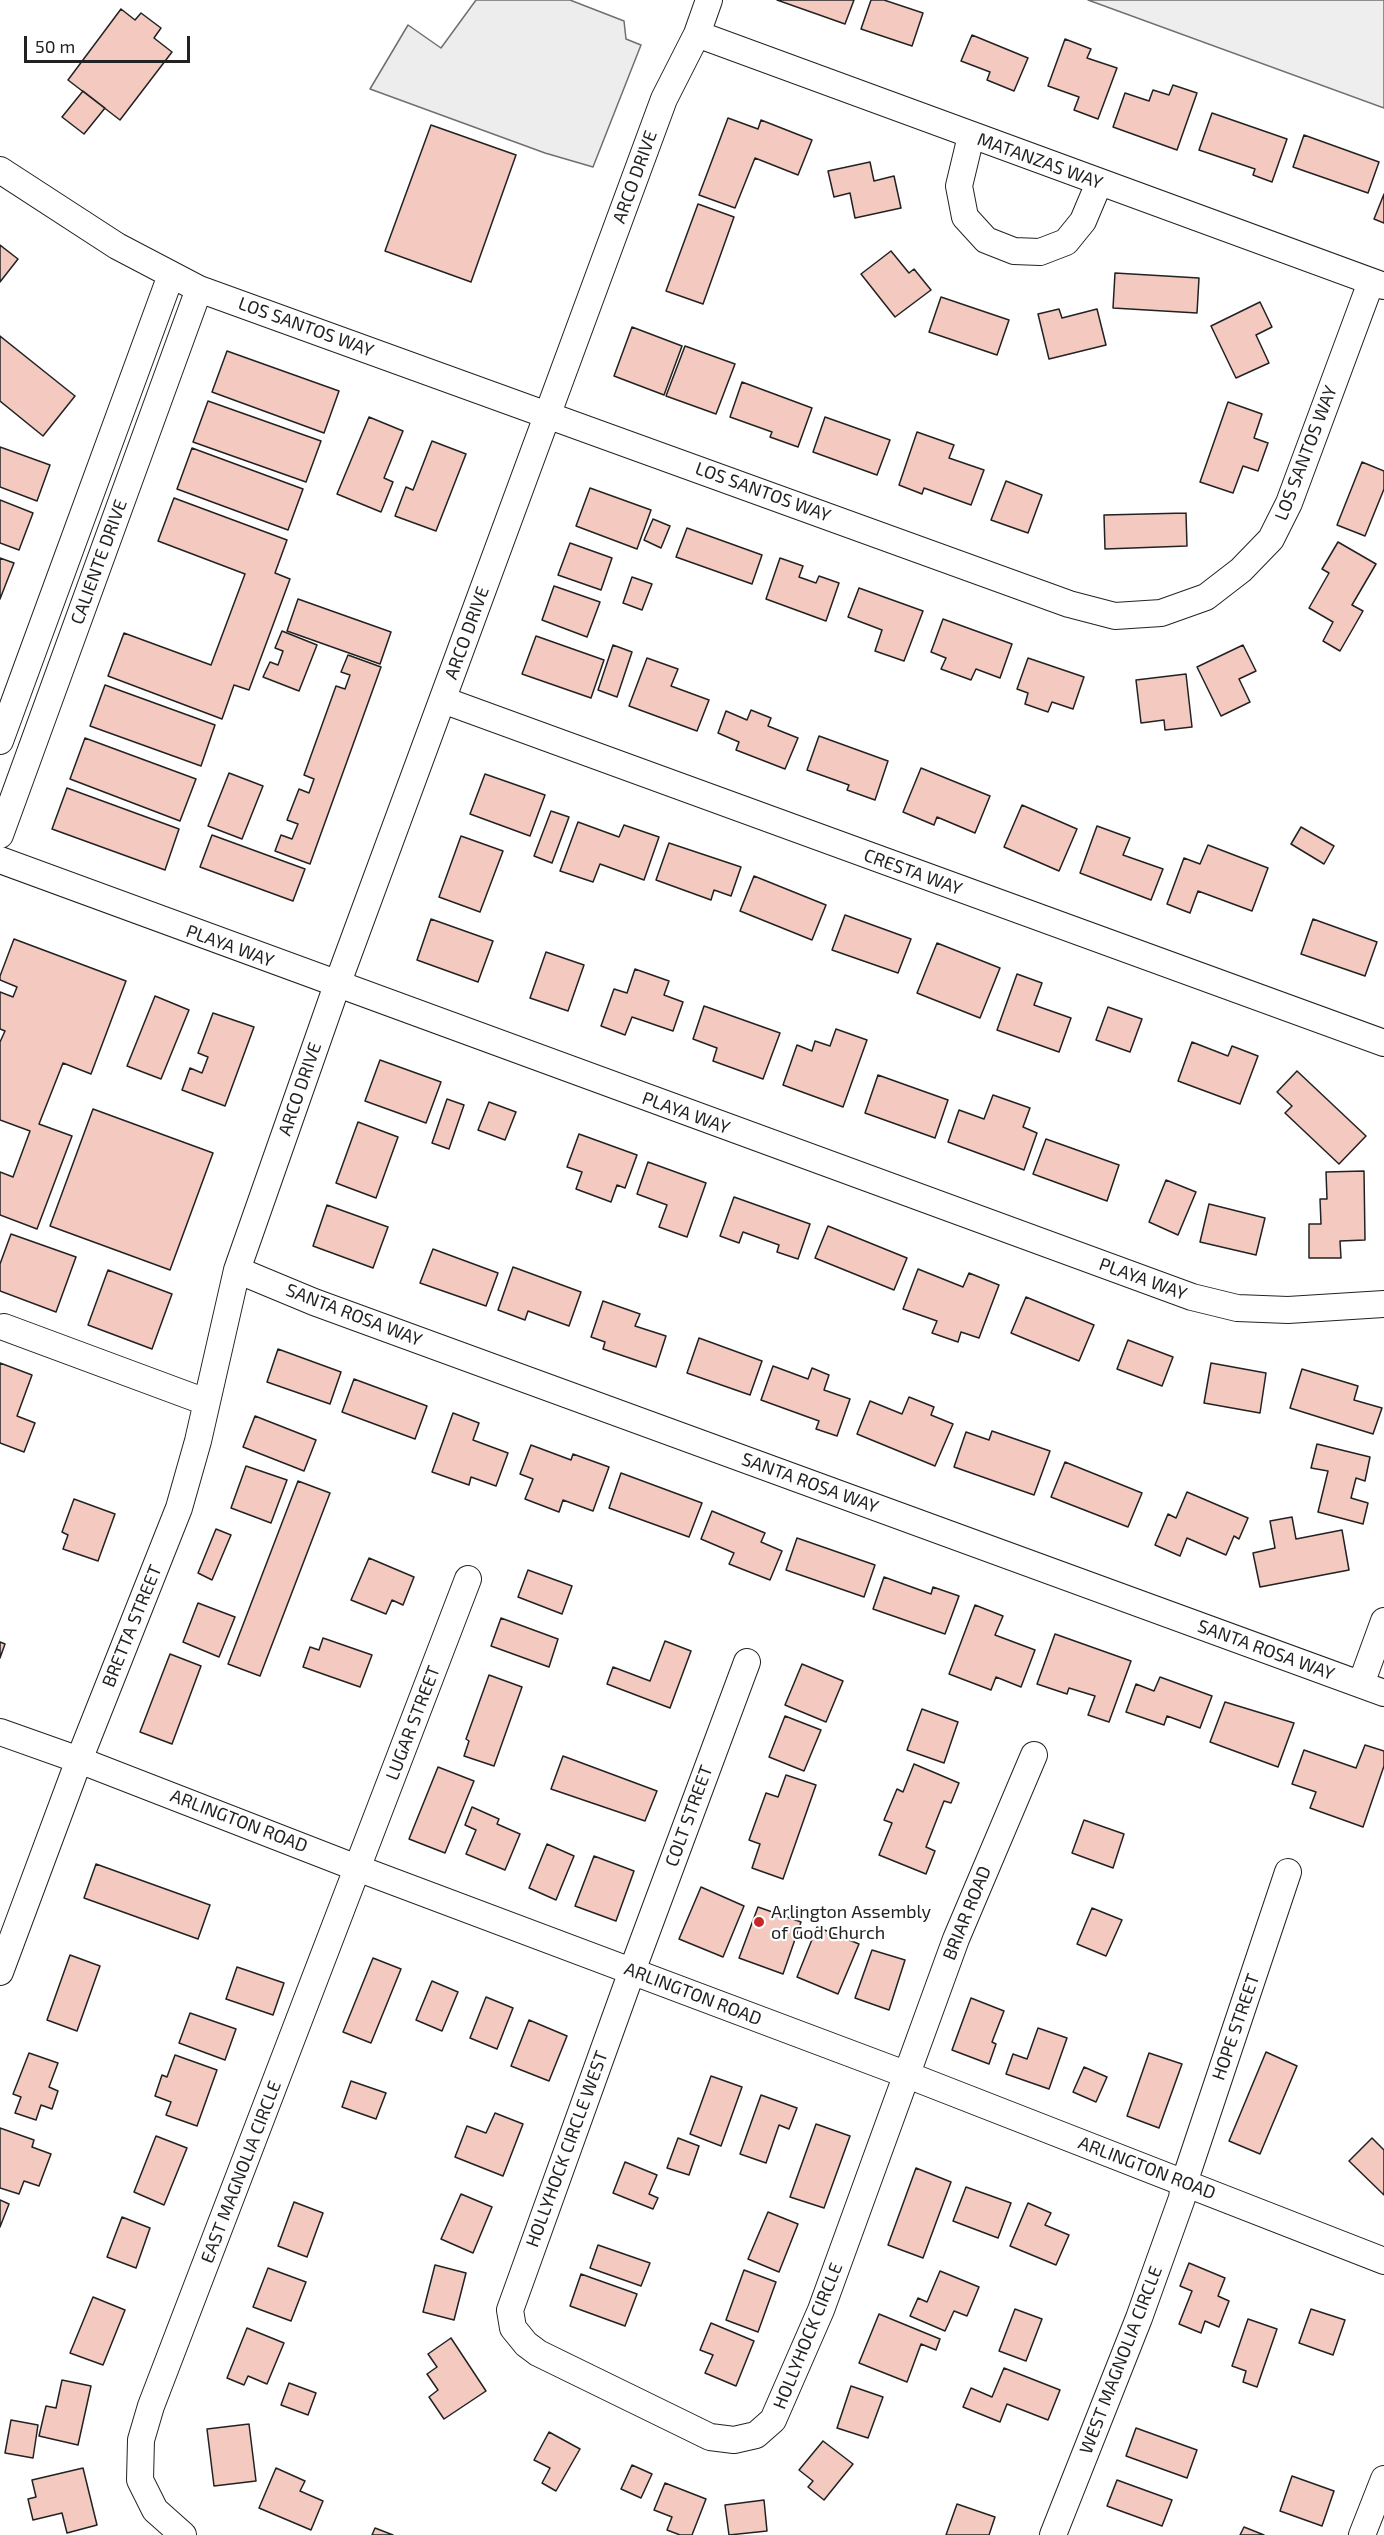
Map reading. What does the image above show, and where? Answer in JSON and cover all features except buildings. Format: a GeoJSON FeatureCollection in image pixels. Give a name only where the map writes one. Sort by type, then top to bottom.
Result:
{"type":"FeatureCollection","features":[{"type":"Feature","properties":{"kind":"street","name":"ARCO DRIVE"},"geometry":{"type":"LineString","coordinates":[[237,1270],[337,985],[664,99],[697,34],[709,0]]}},
{"type":"Feature","properties":{"kind":"street","name":"MATANZAS WAY"},"geometry":{"type":"LineString","coordinates":[[697,34],[1377,284]]}},
{"type":"Feature","properties":{"kind":"street"},"geometry":{"type":"LineString","coordinates":[[971,136],[959,186],[965,217],[986,240],[1014,251],[1040,252],[1066,242],[1083,221],[1099,183]]}},
{"type":"Feature","properties":{"kind":"street","name":"LOS SANTOS WAY"},"geometry":{"type":"LineString","coordinates":[[0,170],[69,217],[199,289],[548,413],[1069,604],[1115,615],[1161,613],[1206,597],[1241,570],[1271,539],[1289,503],[1377,284]]}},
{"type":"Feature","properties":{"kind":"street","name":"CALIENTE DRIVE"},"geometry":{"type":"LineString","coordinates":[[0,741],[171,275]]}},
{"type":"Feature","properties":{"kind":"street","name":"CALIENTE DRIVE"},"geometry":{"type":"LineString","coordinates":[[0,836],[199,289]]}},
{"type":"Feature","properties":{"kind":"street"},"geometry":{"type":"LineString","coordinates":[[95,481],[124,492]]}},
{"type":"Feature","properties":{"kind":"street","name":"CRESTA WAY"},"geometry":{"type":"LineString","coordinates":[[443,700],[1384,1043]]}},
{"type":"Feature","properties":{"kind":"street","name":"PLAYA WAY"},"geometry":{"type":"LineString","coordinates":[[0,860],[1192,1298],[1237,1308],[1288,1310],[1384,1304]]}},
{"type":"Feature","properties":{"kind":"street","name":"BRETTA STREET"},"geometry":{"type":"LineString","coordinates":[[0,1972],[79,1760],[179,1508],[237,1270]]}},
{"type":"Feature","properties":{"kind":"street","name":"SANTA ROSA WAY"},"geometry":{"type":"LineString","coordinates":[[237,1270],[314,1302],[1373,1689]]}},
{"type":"Feature","properties":{"kind":"street"},"geometry":{"type":"LineString","coordinates":[[4,1327],[206,1402]]}},
{"type":"Feature","properties":{"kind":"street","name":"LUGAR STREET"},"geometry":{"type":"LineString","coordinates":[[357,1868],[468,1579]]}},
{"type":"Feature","properties":{"kind":"street"},"geometry":{"type":"LineString","coordinates":[[1373,1689],[1384,1620]]}},
{"type":"Feature","properties":{"kind":"street","name":"COLT STREET"},"geometry":{"type":"LineString","coordinates":[[632,1971],[747,1662]]}},
{"type":"Feature","properties":{"kind":"street","name":"ARLINGTON ROAD"},"geometry":{"type":"LineString","coordinates":[[0,1732],[905,2074],[1384,2261]]}},
{"type":"Feature","properties":{"kind":"street","name":"BRIAR ROAD"},"geometry":{"type":"LineString","coordinates":[[905,2074],[956,1939],[1034,1755]]}},
{"type":"Feature","properties":{"kind":"street","name":"EAST MAGNOLIA CIRCLE"},"geometry":{"type":"LineString","coordinates":[[183,2535],[155,2510],[140,2480],[141,2440],[151,2406],[357,1868]]}},
{"type":"Feature","properties":{"kind":"street","name":"HOPE STREET"},"geometry":{"type":"LineString","coordinates":[[1184,2183],[1288,1872]]}},
{"type":"Feature","properties":{"kind":"street","name":"HOLLYHOCK CIRCLE WEST"},"geometry":{"type":"LineString","coordinates":[[513,2328],[510,2310],[514,2295],[632,1971]]}},
{"type":"Feature","properties":{"kind":"street","name":"HOLLYHOCK CIRCLE"},"geometry":{"type":"LineString","coordinates":[[513,2328],[526,2344],[538,2353],[710,2437],[734,2440],[756,2436],[773,2420],[821,2310],[905,2074]]}},
{"type":"Feature","properties":{"kind":"street","name":"WEST MAGNOLIA CIRCLE"},"geometry":{"type":"LineString","coordinates":[[1053,2535],[1139,2318],[1182,2198],[1184,2183]]}},
{"type":"Feature","properties":{"kind":"street"},"geometry":{"type":"LineString","coordinates":[[1362,2535],[1384,2479]]}},
{"type":"Feature","properties":{"kind":"shaded area"},"geometry":{"type":"Polygon","coordinates":[[[476,0],[570,0],[624,21],[626,39],[641,45],[593,167],[545,153],[370,89],[408,25],[441,48],[476,0]]]}},
{"type":"Feature","properties":{"kind":"shaded area"},"geometry":{"type":"Polygon","coordinates":[[[1088,0],[1384,0],[1384,108],[1088,0]]]}},
{"type":"Feature","properties":{"kind":"place","name":"Arlington Assembly of God Church"},"geometry":{"type":"Point","coordinates":[759,1922]}}]}
